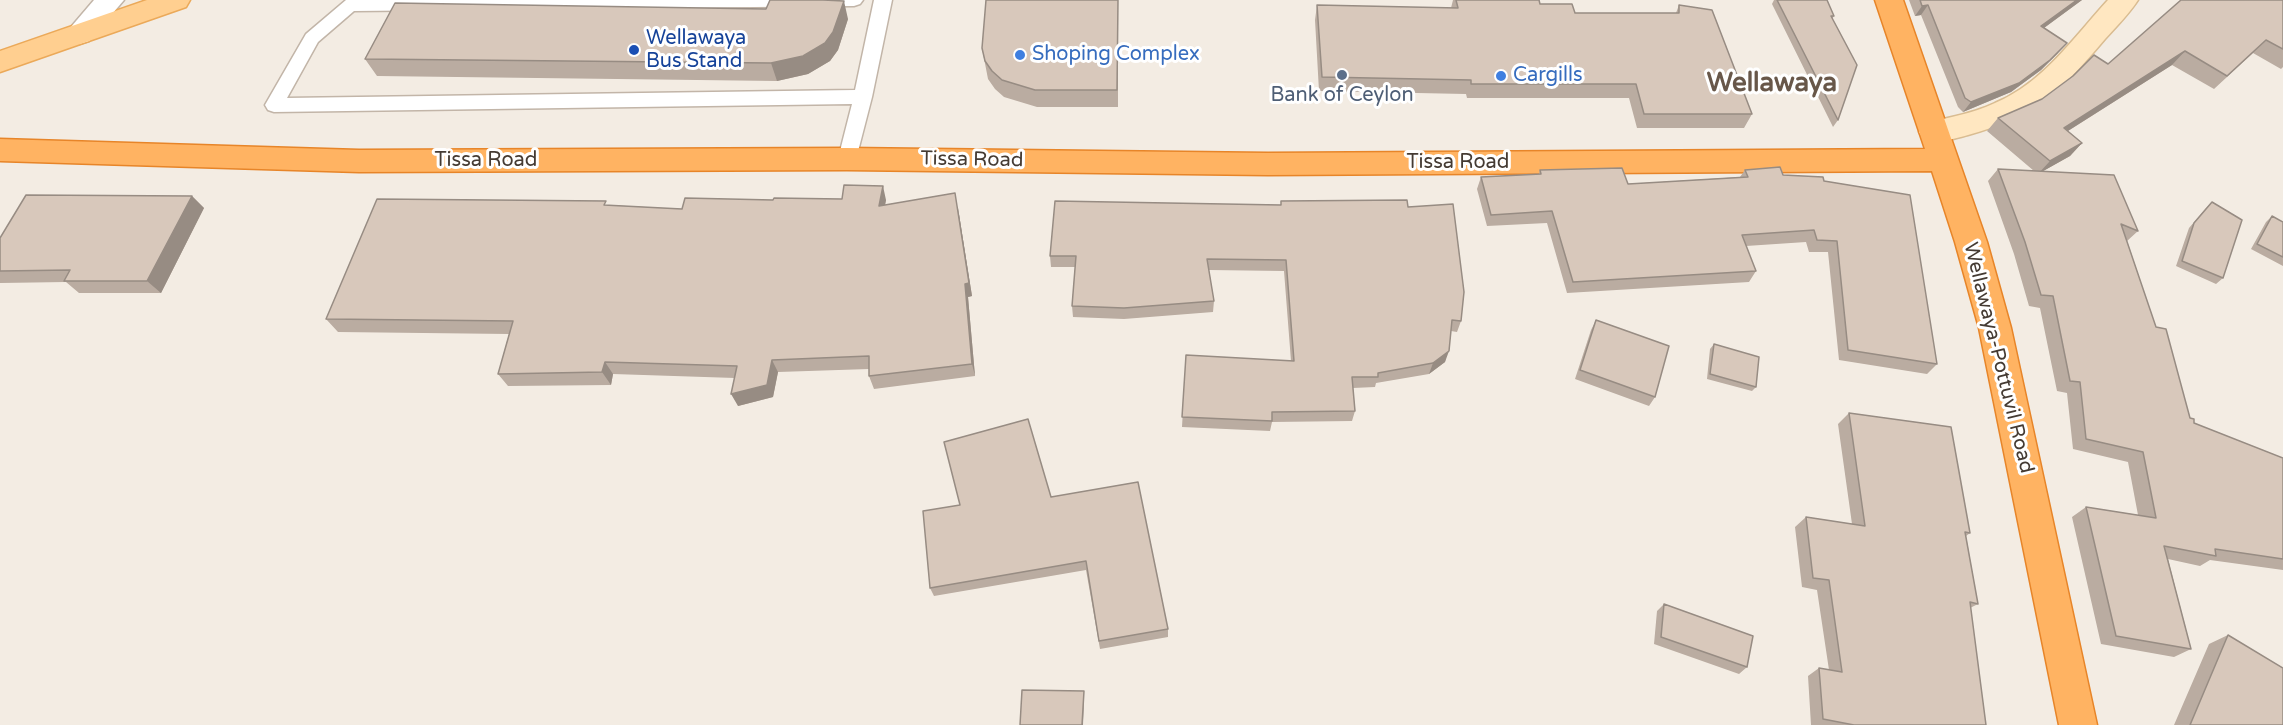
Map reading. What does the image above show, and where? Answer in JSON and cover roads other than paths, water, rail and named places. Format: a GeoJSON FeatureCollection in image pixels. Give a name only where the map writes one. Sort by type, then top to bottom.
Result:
{"type":"FeatureCollection","features":[{"type":"Feature","properties":{"kind":"highway","name":"Wellawaya-Pottuvil Road"},"geometry":{"type":"LineString","coordinates":[[1889,0],[1971,242],[1995,328],[2078,725]]}},
{"type":"Feature","properties":{"kind":"highway","name":"Tissa Road"},"geometry":{"type":"LineString","coordinates":[[0,150],[359,161],[847,159],[1268,164],[1939,146]]}},
{"type":"Feature","properties":{"kind":"main road"},"geometry":{"type":"LineString","coordinates":[[0,62],[176,0]]}},
{"type":"Feature","properties":{"kind":"main road"},"geometry":{"type":"LineString","coordinates":[[1939,146],[1980,121],[2018,105],[2042,89],[2124,0]]}},
{"type":"Feature","properties":{"kind":"street"},"geometry":{"type":"LineString","coordinates":[[79,34],[110,0]]}},
{"type":"Feature","properties":{"kind":"lane"},"geometry":{"type":"LineString","coordinates":[[854,0],[351,2],[312,38],[274,105],[863,97]]}},
{"type":"Feature","properties":{"kind":"lane"},"geometry":{"type":"LineString","coordinates":[[847,159],[863,97],[883,0]]}},
{"type":"Feature","properties":{"kind":"place","name":"Wellawaya Bus Stand"},"geometry":{"type":"Point","coordinates":[634,50]}},
{"type":"Feature","properties":{"kind":"place","name":"Shoping Complex"},"geometry":{"type":"Point","coordinates":[1020,55]}},
{"type":"Feature","properties":{"kind":"place","name":"Bank of Ceylon"},"geometry":{"type":"Point","coordinates":[1342,75]}},
{"type":"Feature","properties":{"kind":"place","name":"Cargills"},"geometry":{"type":"Point","coordinates":[1501,76]}},
{"type":"Feature","properties":{"kind":"district","name":"Wellawaya"},"geometry":{"type":"Point","coordinates":[1772,84]}}]}
